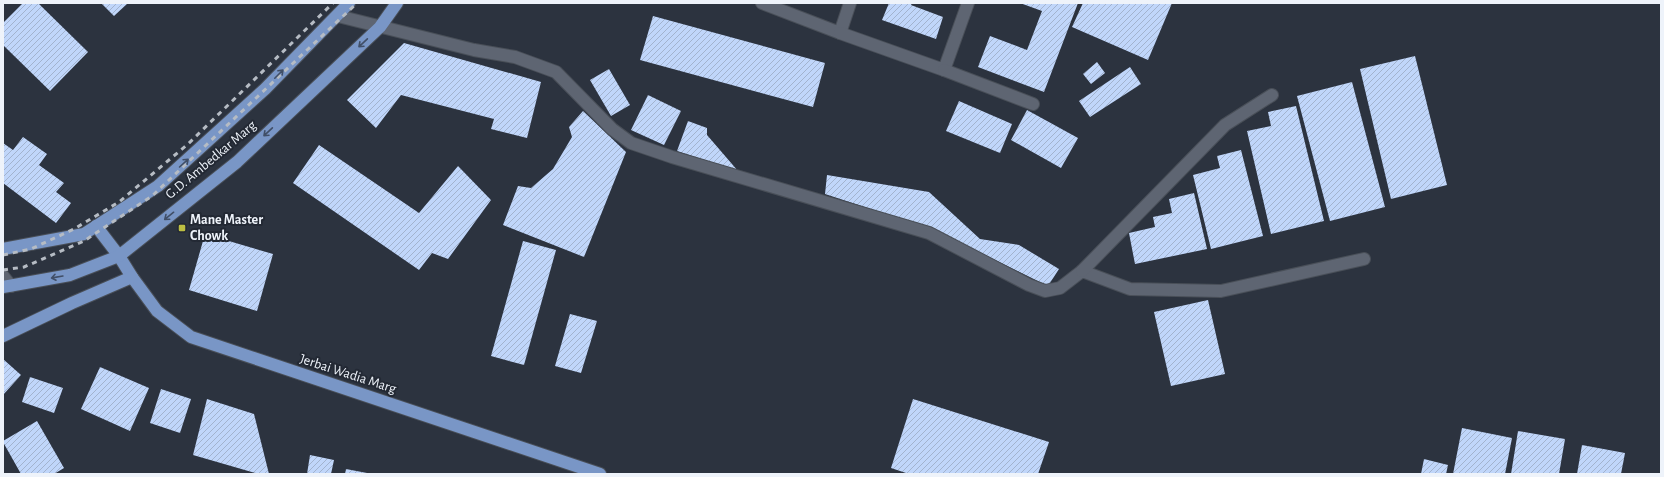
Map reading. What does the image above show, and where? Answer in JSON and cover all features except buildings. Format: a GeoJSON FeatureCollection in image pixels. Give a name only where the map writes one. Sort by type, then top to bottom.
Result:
{"type":"FeatureCollection","features":[{"type":"Feature","properties":{"kind":"main road","name":"G.D. Ambedkar Marg"},"geometry":{"type":"LineString","coordinates":[[3,249],[84,234],[158,186],[265,89],[338,16],[349,3]]}},
{"type":"Feature","properties":{"kind":"main road","name":"G.D. Ambedkar Marg"},"geometry":{"type":"LineString","coordinates":[[7,286],[70,275],[119,256],[237,162],[380,27],[398,3]]}},
{"type":"Feature","properties":{"kind":"main road","name":"Jerbai Wadia Marg"},"geometry":{"type":"LineString","coordinates":[[96,226],[157,311],[191,337],[600,474]]}},
{"type":"Feature","properties":{"kind":"main road"},"geometry":{"type":"LineString","coordinates":[[3,336],[72,303],[132,277]]}},
{"type":"Feature","properties":{"kind":"street"},"geometry":{"type":"LineString","coordinates":[[762,3],[1033,104]]}},
{"type":"Feature","properties":{"kind":"street"},"geometry":{"type":"LineString","coordinates":[[840,33],[850,3]]}},
{"type":"Feature","properties":{"kind":"street"},"geometry":{"type":"LineString","coordinates":[[944,70],[968,3]]}},
{"type":"Feature","properties":{"kind":"street"},"geometry":{"type":"LineString","coordinates":[[338,16],[474,50],[515,57],[556,72],[612,129],[631,143],[929,233],[1029,285],[1045,291],[1060,288],[1082,271],[1225,125],[1272,95]]}},
{"type":"Feature","properties":{"kind":"street"},"geometry":{"type":"LineString","coordinates":[[1082,271],[1130,289],[1221,291],[1364,259]]}},
{"type":"Feature","properties":{"kind":"street"},"geometry":{"type":"LineString","coordinates":[[3,276],[7,286]]}},
{"type":"Feature","properties":{"kind":"railway"},"geometry":{"type":"LineString","coordinates":[[3,255],[31,249],[74,229],[119,202],[188,144],[333,3]]}},
{"type":"Feature","properties":{"kind":"railway"},"geometry":{"type":"LineString","coordinates":[[3,270],[24,267],[84,241],[152,196],[357,3]]}},
{"type":"Feature","properties":{"kind":"place","name":"Mane Master Chowk"},"geometry":{"type":"Point","coordinates":[182,228]}}]}
